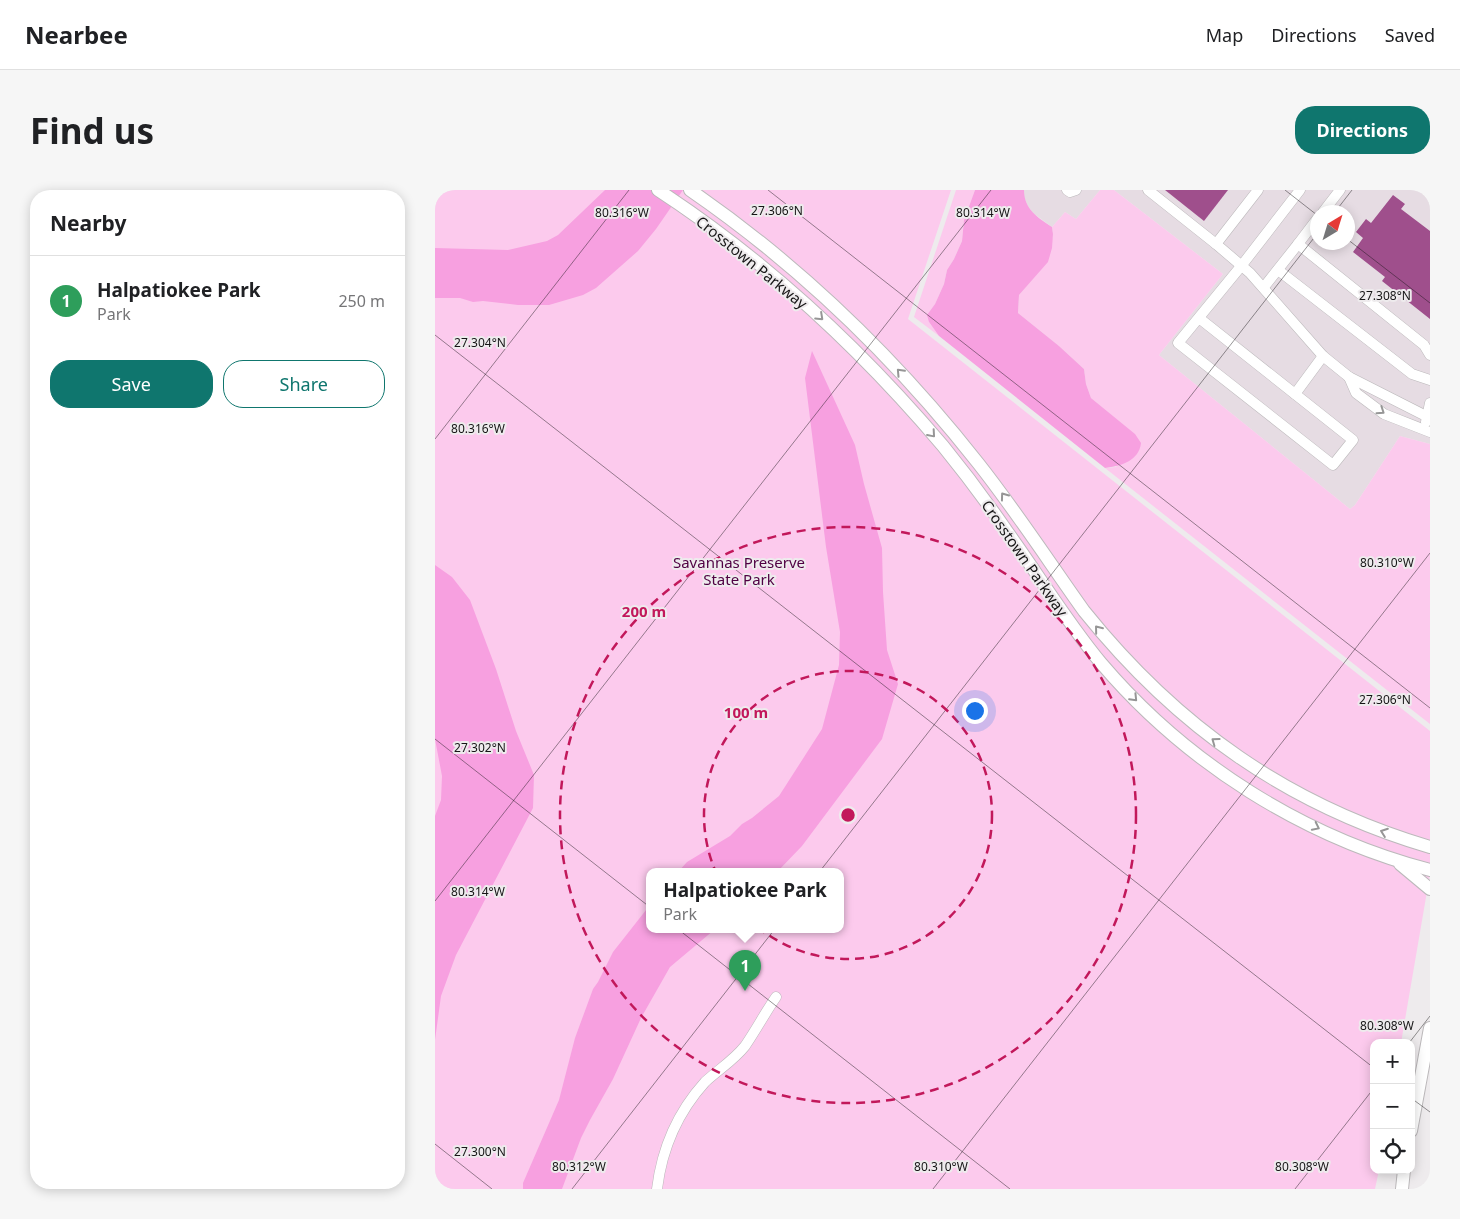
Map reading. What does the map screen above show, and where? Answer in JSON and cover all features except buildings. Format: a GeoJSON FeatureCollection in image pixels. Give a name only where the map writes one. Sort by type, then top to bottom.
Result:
{"type":"FeatureCollection","features":[{"type":"Feature","properties":{"kind":"main road","name":"Crosstown Parkway"},"geometry":{"type":"LineString","coordinates":[[658,190],[712,227],[759,264],[818,315],[859,354],[910,408],[1007,530],[1076,631],[1131,696],[1164,727],[1243,788],[1317,828],[1361,847],[1430,870]]}},
{"type":"Feature","properties":{"kind":"main road","name":"Crosstown Parkway"},"geometry":{"type":"LineString","coordinates":[[690,190],[743,229],[808,282],[886,356],[933,408],[979,464],[1017,514],[1084,611],[1111,644],[1171,704],[1207,734],[1255,768],[1320,804],[1369,826],[1430,847]]}},
{"type":"Feature","properties":{"kind":"main road"},"geometry":{"type":"LineString","coordinates":[[1410,841],[1430,835]]}},
{"type":"Feature","properties":{"kind":"main road"},"geometry":{"type":"LineString","coordinates":[[1392,858],[1430,889]]}},
{"type":"Feature","properties":{"kind":"main road"},"geometry":{"type":"LineString","coordinates":[[1411,1129],[1430,1028]]}},
{"type":"Feature","properties":{"kind":"main road"},"geometry":{"type":"LineString","coordinates":[[1402,1189],[1404,1174]]}},
{"type":"Feature","properties":{"kind":"lane"},"geometry":{"type":"LineString","coordinates":[[1067,190],[1070,192],[1076,190]]}},
{"type":"Feature","properties":{"kind":"lane"},"geometry":{"type":"LineString","coordinates":[[1148,190],[1242,265],[1264,287],[1323,356],[1349,377],[1429,418]]}},
{"type":"Feature","properties":{"kind":"lane"},"geometry":{"type":"LineString","coordinates":[[1216,244],[1258,190]]}},
{"type":"Feature","properties":{"kind":"lane"},"geometry":{"type":"LineString","coordinates":[[1199,318],[1353,440],[1333,465],[1178,343],[1300,190]]}},
{"type":"Feature","properties":{"kind":"lane"},"geometry":{"type":"LineString","coordinates":[[1328,205],[1340,190]]}},
{"type":"Feature","properties":{"kind":"lane"},"geometry":{"type":"LineString","coordinates":[[1264,287],[1310,228]]}},
{"type":"Feature","properties":{"kind":"lane"},"geometry":{"type":"LineString","coordinates":[[1298,244],[1424,344],[1430,355]]}},
{"type":"Feature","properties":{"kind":"lane"},"geometry":{"type":"LineString","coordinates":[[1278,270],[1412,374],[1430,380]]}},
{"type":"Feature","properties":{"kind":"lane"},"geometry":{"type":"LineString","coordinates":[[1295,394],[1323,356]]}},
{"type":"Feature","properties":{"kind":"lane"},"geometry":{"type":"LineString","coordinates":[[1349,377],[1356,393],[1384,414],[1427,431],[1430,403]]}},
{"type":"Feature","properties":{"kind":"lane"},"geometry":{"type":"LineString","coordinates":[[657,1189],[660,1167],[669,1137],[685,1109],[705,1083],[744,1047],[776,997]]}},
{"type":"Feature","properties":{"kind":"shaded area"},"geometry":{"type":"Polygon","coordinates":[[[605,190],[683,190],[638,251],[596,288],[583,295],[549,305],[518,305],[483,301],[473,302],[460,298],[435,298],[435,248],[508,250],[547,241],[558,235],[605,190]]]}},
{"type":"Feature","properties":{"kind":"shaded area"},"geometry":{"type":"Polygon","coordinates":[[[975,190],[1024,190],[1026,203],[1029,208],[1052,227],[1052,248],[1048,262],[1019,295],[1018,313],[1084,369],[1086,384],[1091,398],[1135,434],[1141,443],[1140,449],[1128,462],[1105,468],[939,336],[929,322],[927,315],[935,304],[944,284],[947,270],[962,241],[964,220],[975,190]]]}},
{"type":"Feature","properties":{"kind":"shaded area"},"geometry":{"type":"Polygon","coordinates":[[[1024,190],[1100,190],[1076,219],[1065,212],[1052,227],[1033,213],[1024,197],[1024,190]]]}},
{"type":"Feature","properties":{"kind":"shaded area"},"geometry":{"type":"Polygon","coordinates":[[[1114,190],[1430,190],[1430,444],[1400,436],[1355,505],[1350,509],[1159,355],[1223,274],[1114,190]]]}},
{"type":"Feature","properties":{"kind":"shaded area"},"geometry":{"type":"Polygon","coordinates":[[[812,351],[855,445],[882,548],[887,650],[898,684],[882,739],[802,846],[781,868],[682,868],[687,862],[730,836],[742,824],[779,796],[822,729],[839,665],[840,632],[826,547],[805,378],[812,351]]]}},
{"type":"Feature","properties":{"kind":"shaded area"},"geometry":{"type":"Polygon","coordinates":[[[435,565],[452,577],[470,600],[496,669],[516,731],[534,775],[533,808],[456,955],[441,996],[435,1040],[435,816],[441,800],[442,776],[435,739],[435,565]]]}},
{"type":"Feature","properties":{"kind":"shaded area"},"geometry":{"type":"Polygon","coordinates":[[[646,910],[646,933],[710,933],[670,967],[641,1018],[613,1079],[581,1138],[562,1189],[523,1189],[523,1183],[559,1100],[575,1038],[593,989],[613,952],[646,910]]]}},
{"type":"Feature","properties":{"kind":"green space","name":"Savannas Preserve State Park"},"geometry":{"type":"Polygon","coordinates":[[[435,190],[951,190],[908,319],[1430,731],[1430,874],[1402,1039],[1370,1039],[1370,1174],[1378,1174],[1375,1189],[435,1189],[435,190]]]}},
{"type":"Feature","properties":{"kind":"green space"},"geometry":{"type":"Polygon","coordinates":[[[956,190],[975,190],[964,220],[962,241],[947,270],[944,284],[935,304],[930,311],[929,322],[939,336],[914,317],[956,190]]]}},
{"type":"Feature","properties":{"kind":"green space"},"geometry":{"type":"Polygon","coordinates":[[[1100,190],[1114,190],[1223,274],[1159,355],[1350,509],[1355,505],[1400,436],[1430,444],[1430,724],[1105,468],[1116,467],[1134,434],[1091,398],[1086,384],[1084,369],[1018,313],[1019,295],[1048,261],[1053,234],[1052,227],[1065,212],[1076,219],[1100,190]]]}},
{"type":"Feature","properties":{"kind":"place","name":"Halpatiokee Park"},"geometry":{"type":"Point","coordinates":[745,991]}}]}
